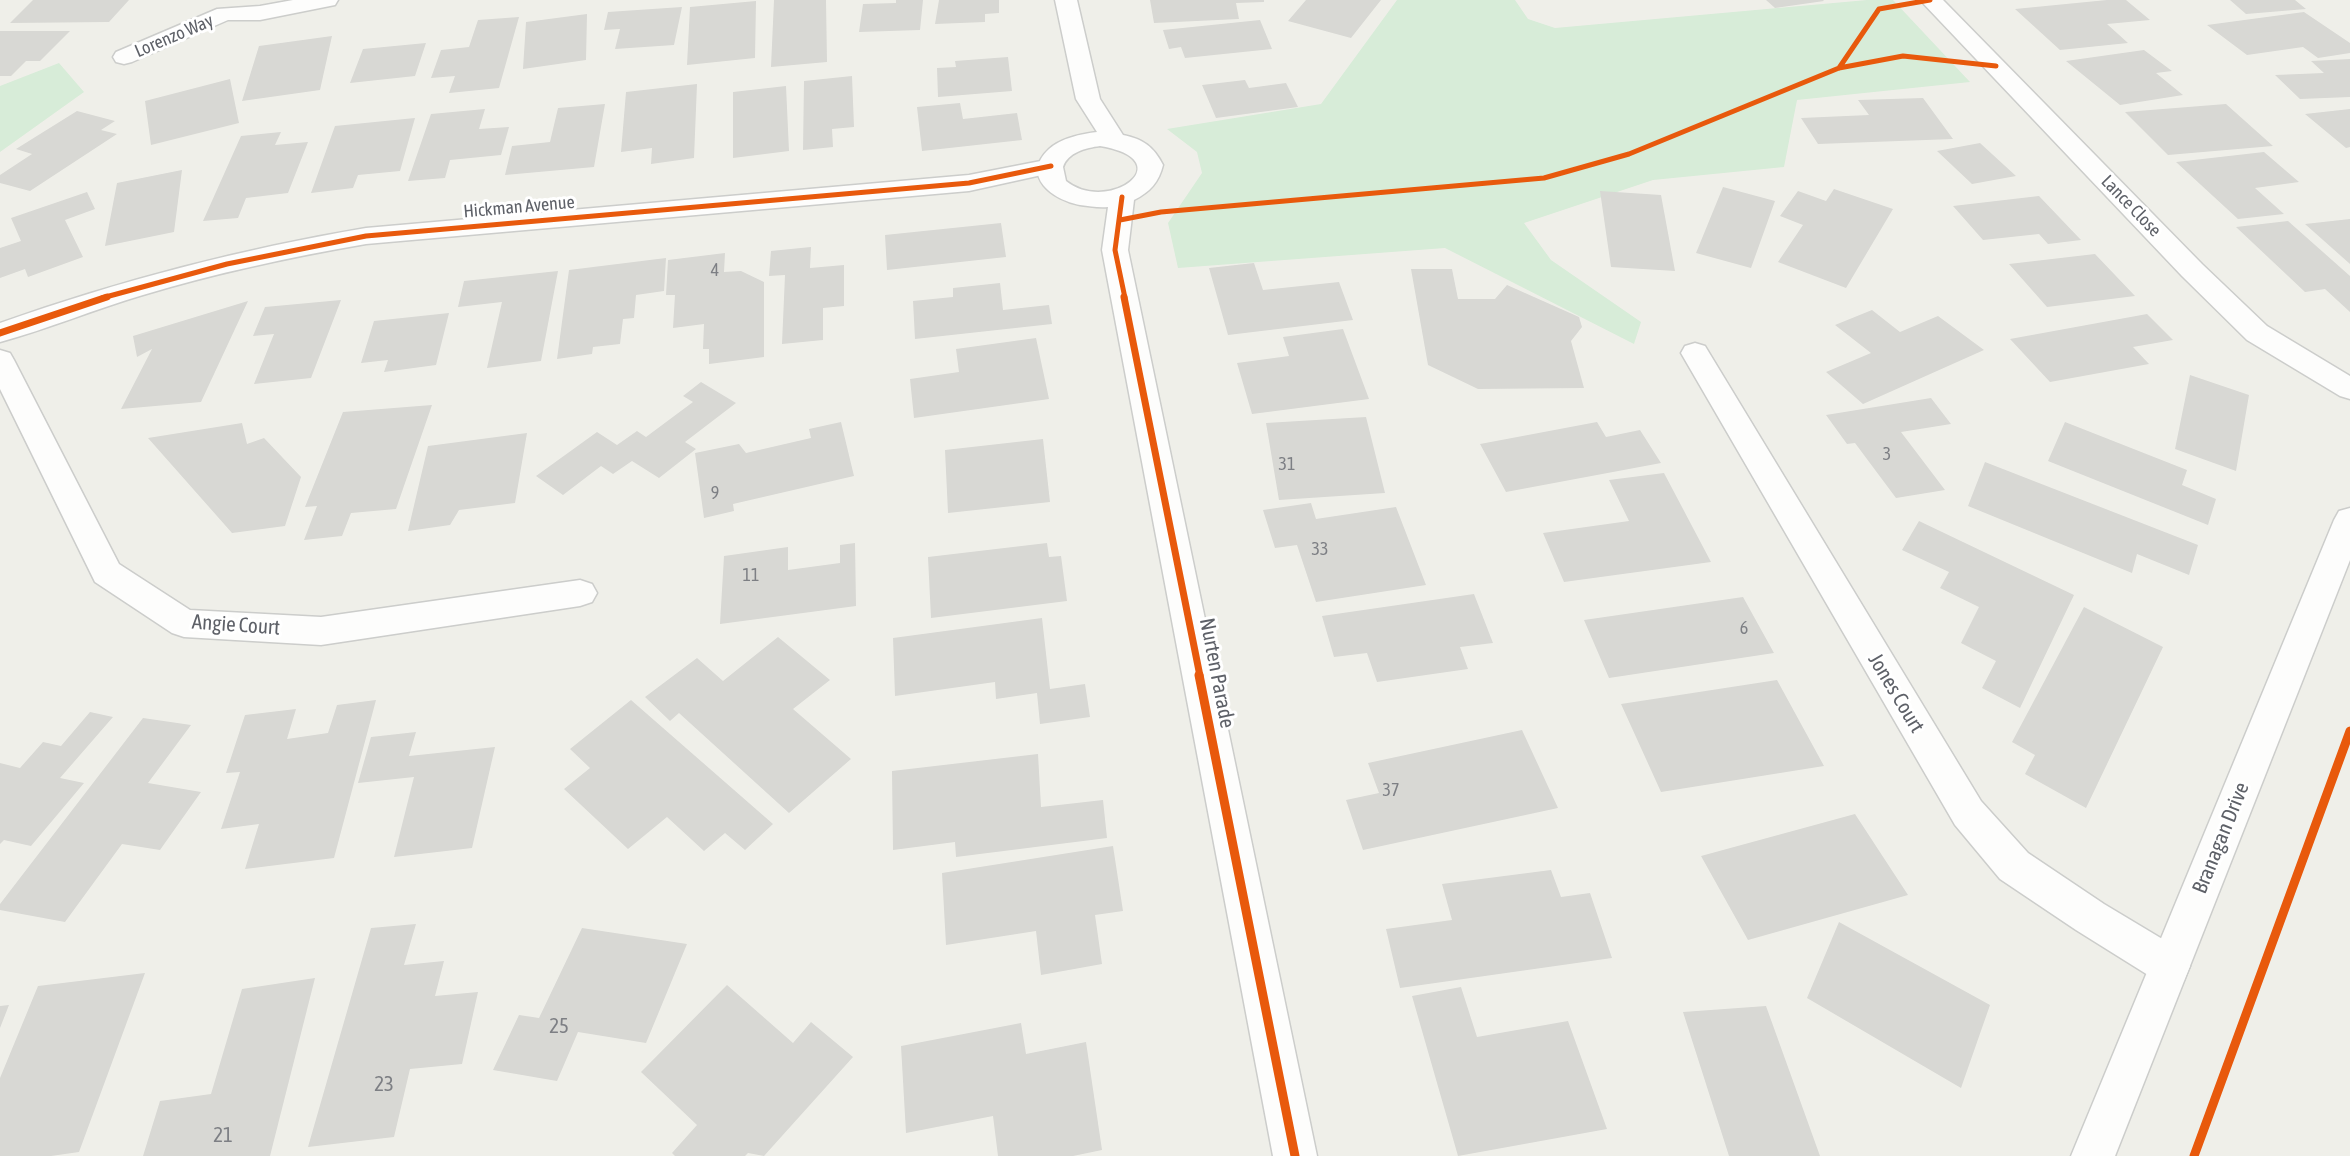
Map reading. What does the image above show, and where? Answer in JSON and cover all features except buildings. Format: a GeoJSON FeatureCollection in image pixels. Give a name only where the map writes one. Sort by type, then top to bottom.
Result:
{"type":"FeatureCollection","features":[{"type":"Feature","properties":{"kind":"street","name":"Lorenzo Way"},"geometry":{"type":"LineString","coordinates":[[124,57],[218,7],[260,13],[327,0]]}},
{"type":"Feature","properties":{"kind":"street"},"geometry":{"type":"LineString","coordinates":[[1066,0],[1088,99],[1114,140]]}},
{"type":"Feature","properties":{"kind":"street","name":"Lance Close"},"geometry":{"type":"LineString","coordinates":[[1931,0],[2192,270],[2257,333],[2350,389]]}},
{"type":"Feature","properties":{"kind":"street"},"geometry":{"type":"LineString","coordinates":[[1075,144],[1088,99]]}},
{"type":"Feature","properties":{"kind":"street"},"geometry":{"type":"LineString","coordinates":[[1114,140],[1139,149],[1148,156],[1152,165],[1151,175],[1145,184],[1122,197],[1101,200],[1081,198],[1054,176],[1055,158],[1075,144],[1086,141],[1114,140]]}},
{"type":"Feature","properties":{"kind":"street","name":"Hickman Avenue"},"geometry":{"type":"LineString","coordinates":[[0,333],[140,286],[289,249],[366,236],[1054,176]]}},
{"type":"Feature","properties":{"kind":"street","name":"Nurten Parade"},"geometry":{"type":"LineString","coordinates":[[1122,197],[1114,249],[1295,1156]]}},
{"type":"Feature","properties":{"kind":"street","name":"Nurten Parade"},"geometry":{"type":"LineString","coordinates":[[1081,198],[1114,249]]}},
{"type":"Feature","properties":{"kind":"street","name":"Jones Court"},"geometry":{"type":"LineString","coordinates":[[1695,354],[1968,813],[2014,866],[2090,918],[2170,966]]}},
{"type":"Feature","properties":{"kind":"street","name":"Angie Court"},"geometry":{"type":"LineString","coordinates":[[0,360],[107,573],[184,623],[321,631],[580,593]]}},
{"type":"Feature","properties":{"kind":"street","name":"Branagan Drive"},"geometry":{"type":"LineString","coordinates":[[2093,1156],[2350,520]]}},
{"type":"Feature","properties":{"kind":"green space"},"geometry":{"type":"Polygon","coordinates":[[[1397,0],[1515,0],[1528,19],[1555,28],[1867,0],[1893,0],[1970,82],[1797,100],[1784,167],[1653,180],[1524,223],[1551,260],[1641,322],[1634,344],[1445,248],[1178,268],[1168,223],[1202,173],[1197,152],[1167,129],[1321,104],[1397,0]]]}},
{"type":"Feature","properties":{"kind":"green space"},"geometry":{"type":"Polygon","coordinates":[[[59,63],[84,92],[0,152],[0,86],[59,63]]]}},
{"type":"Feature","properties":{"kind":"cycle path"},"geometry":{"type":"LineString","coordinates":[[1839,68],[1879,9],[1930,0]]}},
{"type":"Feature","properties":{"kind":"cycle path"},"geometry":{"type":"LineString","coordinates":[[1120,220],[1161,212],[1544,178],[1629,154],[1839,68],[1903,56],[1996,66]]}},
{"type":"Feature","properties":{"kind":"cycle path"},"geometry":{"type":"LineString","coordinates":[[0,333],[135,288],[273,253],[366,236],[969,183],[1051,166]]}},
{"type":"Feature","properties":{"kind":"cycle path"},"geometry":{"type":"LineString","coordinates":[[1122,197],[1115,250],[1295,1156]]}},
{"type":"Feature","properties":{"kind":"cycle path"},"geometry":{"type":"LineString","coordinates":[[2194,1156],[2350,731]]}}]}
